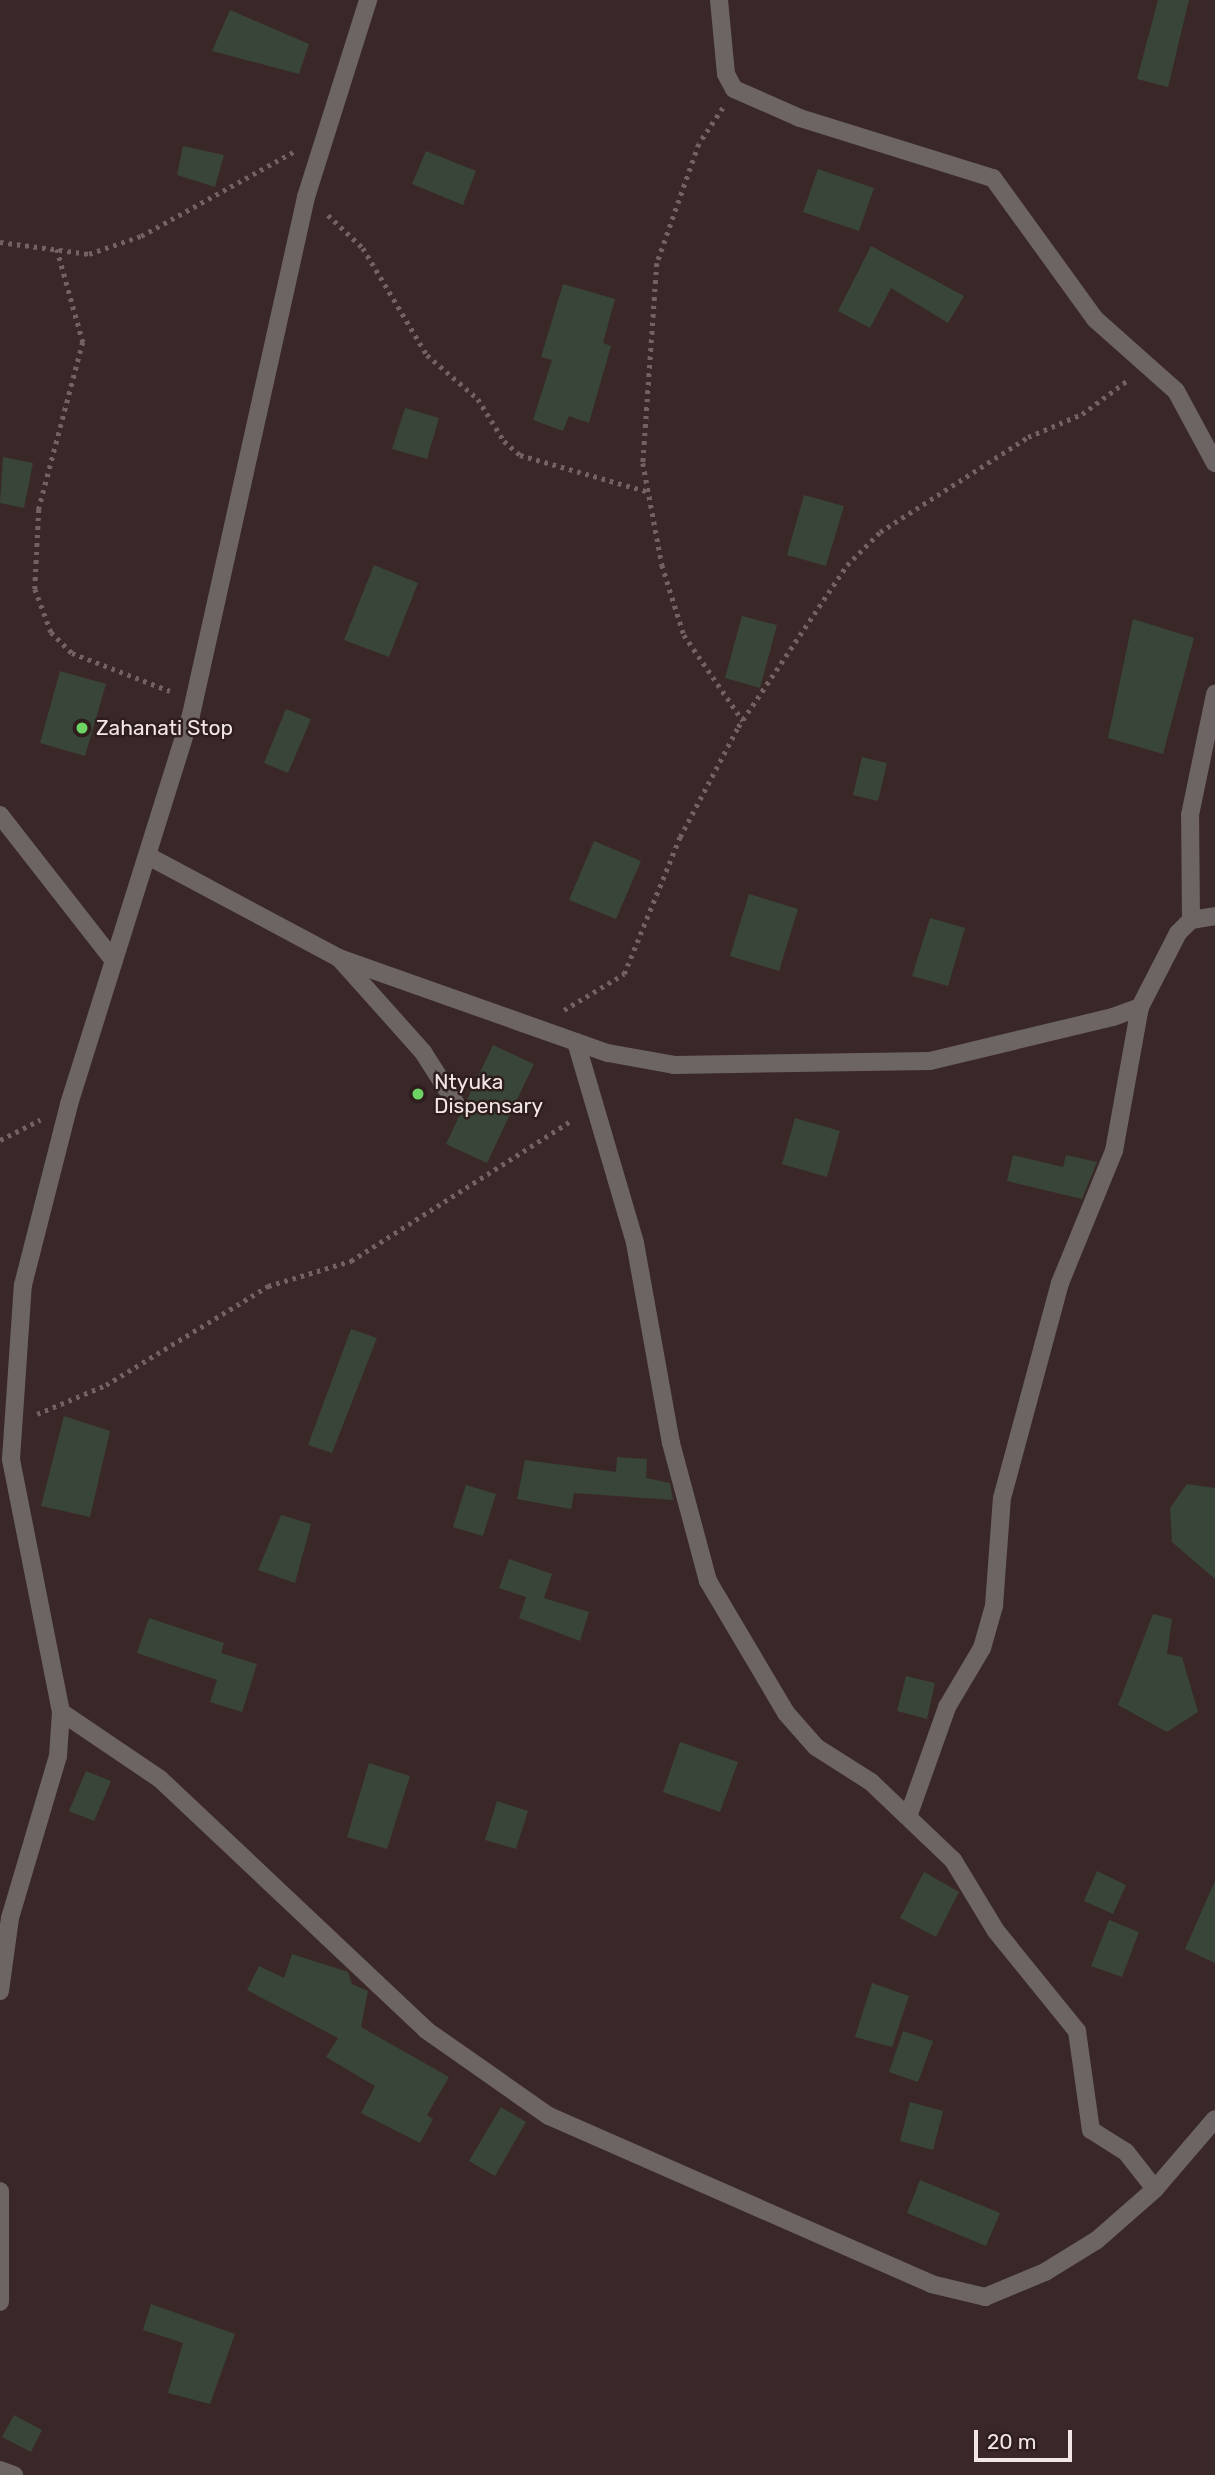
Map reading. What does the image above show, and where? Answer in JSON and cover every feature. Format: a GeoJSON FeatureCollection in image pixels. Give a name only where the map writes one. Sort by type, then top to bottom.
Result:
{"type":"FeatureCollection","features":[{"type":"Feature","properties":{"kind":"street"},"geometry":{"type":"LineString","coordinates":[[0,1991],[10,1918],[58,1756],[61,1712],[11,1458],[6,1372],[37,1212],[195,696],[306,197],[368,0]]}},
{"type":"Feature","properties":{"kind":"street"},"geometry":{"type":"LineString","coordinates":[[719,0],[726,74],[734,89],[800,118],[993,178],[1095,319],[1151,363],[1205,434],[1215,463]]}},
{"type":"Feature","properties":{"kind":"street"},"geometry":{"type":"LineString","coordinates":[[909,1814],[947,1707],[982,1648],[995,1606],[1002,1497],[1060,1283],[1114,1151],[1140,1007],[1191,920],[1190,815],[1215,694]]}},
{"type":"Feature","properties":{"kind":"street"},"geometry":{"type":"LineString","coordinates":[[0,815],[114,961]]}},
{"type":"Feature","properties":{"kind":"street"},"geometry":{"type":"LineString","coordinates":[[148,856],[339,958],[535,1025],[576,1042],[674,1065],[930,1061],[1140,1007]]}},
{"type":"Feature","properties":{"kind":"street"},"geometry":{"type":"LineString","coordinates":[[1191,920],[1215,916]]}},
{"type":"Feature","properties":{"kind":"street"},"geometry":{"type":"LineString","coordinates":[[339,958],[424,1052],[456,1104]]}},
{"type":"Feature","properties":{"kind":"street"},"geometry":{"type":"LineString","coordinates":[[576,1042],[635,1243],[671,1443],[708,1581],[786,1713],[816,1747],[909,1814],[953,1860],[996,1931],[1077,2031],[1091,2130],[1126,2152],[1154,2189]]}},
{"type":"Feature","properties":{"kind":"street"},"geometry":{"type":"LineString","coordinates":[[61,1712],[160,1779],[426,2030],[549,2116],[931,2284],[985,2297],[1016,2289],[1097,2240],[1154,2189],[1215,2119]]}},
{"type":"Feature","properties":{"kind":"street"},"geometry":{"type":"LineString","coordinates":[[0,2191],[0,2302]]}},
{"type":"Feature","properties":{"kind":"street"},"geometry":{"type":"LineString","coordinates":[[0,2470],[14,2475]]}},
{"type":"Feature","properties":{"kind":"path"},"geometry":{"type":"LineString","coordinates":[[734,89],[699,144],[657,263],[644,401],[649,492],[662,565],[684,635],[743,721]]}},
{"type":"Feature","properties":{"kind":"path"},"geometry":{"type":"LineString","coordinates":[[0,242],[89,254],[141,236],[324,134]]}},
{"type":"Feature","properties":{"kind":"path"},"geometry":{"type":"LineString","coordinates":[[306,197],[363,248],[427,355],[478,399],[504,441],[520,455],[649,492]]}},
{"type":"Feature","properties":{"kind":"path"},"geometry":{"type":"LineString","coordinates":[[57,249],[83,342],[39,509],[34,589],[51,632],[72,653],[150,688],[195,696]]}},
{"type":"Feature","properties":{"kind":"path"},"geometry":{"type":"LineString","coordinates":[[535,1025],[624,974],[680,837],[743,721],[847,565],[880,532],[1028,437],[1082,414],[1151,363]]}},
{"type":"Feature","properties":{"kind":"path"},"geometry":{"type":"LineString","coordinates":[[0,1140],[69,1104]]}},
{"type":"Feature","properties":{"kind":"path"},"geometry":{"type":"LineString","coordinates":[[11,1425],[106,1385],[268,1286],[351,1261],[594,1105]]}},
{"type":"Feature","properties":{"kind":"building"},"geometry":{"type":"Polygon","coordinates":[[[1158,0],[1189,0],[1168,87],[1137,79],[1158,0]]]}},
{"type":"Feature","properties":{"kind":"building"},"geometry":{"type":"Polygon","coordinates":[[[230,10],[309,44],[299,74],[212,51],[230,10]]]}},
{"type":"Feature","properties":{"kind":"building"},"geometry":{"type":"Polygon","coordinates":[[[183,146],[224,155],[215,187],[177,175],[183,146]]]}},
{"type":"Feature","properties":{"kind":"building"},"geometry":{"type":"Polygon","coordinates":[[[426,151],[476,171],[463,205],[412,184],[426,151]]]}},
{"type":"Feature","properties":{"kind":"building"},"geometry":{"type":"Polygon","coordinates":[[[818,169],[874,188],[859,231],[803,212],[818,169]]]}},
{"type":"Feature","properties":{"kind":"building"},"geometry":{"type":"Polygon","coordinates":[[[871,246],[964,296],[948,323],[891,288],[870,328],[838,311],[871,246]]]}},
{"type":"Feature","properties":{"kind":"building"},"geometry":{"type":"Polygon","coordinates":[[[563,284],[615,299],[603,343],[611,346],[589,423],[569,416],[563,431],[533,420],[552,360],[541,357],[563,284]]]}},
{"type":"Feature","properties":{"kind":"building"},"geometry":{"type":"Polygon","coordinates":[[[405,408],[439,418],[427,459],[392,449],[405,408]]]}},
{"type":"Feature","properties":{"kind":"building"},"geometry":{"type":"Polygon","coordinates":[[[3,457],[33,463],[24,508],[0,503],[3,457]]]}},
{"type":"Feature","properties":{"kind":"building"},"geometry":{"type":"Polygon","coordinates":[[[804,495],[844,506],[826,566],[787,555],[804,495]]]}},
{"type":"Feature","properties":{"kind":"building"},"geometry":{"type":"Polygon","coordinates":[[[374,565],[418,583],[389,657],[344,640],[374,565]]]}},
{"type":"Feature","properties":{"kind":"building"},"geometry":{"type":"Polygon","coordinates":[[[742,616],[777,625],[760,688],[725,678],[742,616]]]}},
{"type":"Feature","properties":{"kind":"building"},"geometry":{"type":"Polygon","coordinates":[[[1133,619],[1194,638],[1163,754],[1108,738],[1133,619]]]}},
{"type":"Feature","properties":{"kind":"building"},"geometry":{"type":"Polygon","coordinates":[[[60,671],[106,684],[85,756],[40,743],[60,671]]]}},
{"type":"Feature","properties":{"kind":"building"},"geometry":{"type":"Polygon","coordinates":[[[286,709],[311,719],[288,773],[264,763],[286,709]]]}},
{"type":"Feature","properties":{"kind":"building"},"geometry":{"type":"Polygon","coordinates":[[[862,757],[887,763],[878,801],[853,795],[862,757]]]}},
{"type":"Feature","properties":{"kind":"building"},"geometry":{"type":"Polygon","coordinates":[[[594,841],[641,861],[616,919],[569,900],[594,841]]]}},
{"type":"Feature","properties":{"kind":"building"},"geometry":{"type":"Polygon","coordinates":[[[749,894],[798,909],[779,971],[730,956],[749,894]]]}},
{"type":"Feature","properties":{"kind":"building"},"geometry":{"type":"Polygon","coordinates":[[[930,918],[965,928],[948,986],[912,976],[930,918]]]}},
{"type":"Feature","properties":{"kind":"building"},"geometry":{"type":"Polygon","coordinates":[[[493,1045],[534,1064],[487,1163],[446,1144],[493,1045]]]}},
{"type":"Feature","properties":{"kind":"building"},"geometry":{"type":"Polygon","coordinates":[[[795,1118],[840,1131],[827,1177],[782,1164],[795,1118]]]}},
{"type":"Feature","properties":{"kind":"building"},"geometry":{"type":"Polygon","coordinates":[[[1013,1155],[1063,1167],[1066,1155],[1097,1162],[1082,1199],[1007,1181],[1013,1155]]]}},
{"type":"Feature","properties":{"kind":"building"},"geometry":{"type":"Polygon","coordinates":[[[351,1329],[377,1338],[332,1453],[308,1445],[351,1329]]]}},
{"type":"Feature","properties":{"kind":"building"},"geometry":{"type":"Polygon","coordinates":[[[64,1416],[110,1431],[90,1517],[41,1506],[64,1416]]]}},
{"type":"Feature","properties":{"kind":"building"},"geometry":{"type":"Polygon","coordinates":[[[617,1457],[647,1459],[646,1478],[670,1483],[673,1500],[574,1493],[571,1509],[517,1499],[525,1460],[616,1472],[617,1457]]]}},
{"type":"Feature","properties":{"kind":"building"},"geometry":{"type":"Polygon","coordinates":[[[1187,1484],[1215,1488],[1215,1579],[1172,1542],[1170,1508],[1187,1484]]]}},
{"type":"Feature","properties":{"kind":"building"},"geometry":{"type":"Polygon","coordinates":[[[466,1485],[496,1494],[483,1536],[453,1527],[466,1485]]]}},
{"type":"Feature","properties":{"kind":"building"},"geometry":{"type":"Polygon","coordinates":[[[281,1515],[311,1524],[295,1583],[258,1570],[281,1515]]]}},
{"type":"Feature","properties":{"kind":"building"},"geometry":{"type":"Polygon","coordinates":[[[509,1559],[552,1574],[544,1598],[589,1612],[580,1641],[519,1618],[526,1597],[499,1588],[509,1559]]]}},
{"type":"Feature","properties":{"kind":"building"},"geometry":{"type":"Polygon","coordinates":[[[1153,1614],[1172,1619],[1167,1654],[1182,1657],[1198,1712],[1167,1732],[1118,1705],[1153,1614]]]}},
{"type":"Feature","properties":{"kind":"building"},"geometry":{"type":"Polygon","coordinates":[[[149,1618],[224,1643],[221,1653],[257,1664],[242,1712],[210,1702],[217,1680],[137,1653],[149,1618]]]}},
{"type":"Feature","properties":{"kind":"building"},"geometry":{"type":"Polygon","coordinates":[[[906,1676],[935,1683],[927,1719],[897,1711],[906,1676]]]}},
{"type":"Feature","properties":{"kind":"building"},"geometry":{"type":"Polygon","coordinates":[[[680,1742],[738,1762],[720,1812],[663,1792],[680,1742]]]}},
{"type":"Feature","properties":{"kind":"building"},"geometry":{"type":"Polygon","coordinates":[[[369,1763],[410,1776],[387,1849],[347,1837],[369,1763]]]}},
{"type":"Feature","properties":{"kind":"building"},"geometry":{"type":"Polygon","coordinates":[[[86,1771],[111,1781],[94,1821],[69,1811],[86,1771]]]}},
{"type":"Feature","properties":{"kind":"building"},"geometry":{"type":"Polygon","coordinates":[[[497,1801],[528,1811],[516,1849],[485,1840],[497,1801]]]}},
{"type":"Feature","properties":{"kind":"building"},"geometry":{"type":"Polygon","coordinates":[[[1097,1871],[1126,1885],[1113,1914],[1084,1901],[1097,1871]]]}},
{"type":"Feature","properties":{"kind":"building"},"geometry":{"type":"Polygon","coordinates":[[[924,1872],[959,1892],[936,1937],[900,1918],[924,1872]]]}},
{"type":"Feature","properties":{"kind":"building"},"geometry":{"type":"Polygon","coordinates":[[[1215,1881],[1215,1963],[1185,1949],[1215,1881]]]}},
{"type":"Feature","properties":{"kind":"building"},"geometry":{"type":"Polygon","coordinates":[[[1109,1920],[1139,1932],[1122,1977],[1091,1966],[1109,1920]]]}},
{"type":"Feature","properties":{"kind":"building"},"geometry":{"type":"Polygon","coordinates":[[[292,1954],[348,1972],[352,1984],[368,1991],[361,2027],[449,2077],[427,2115],[433,2119],[420,2143],[361,2113],[375,2086],[326,2057],[338,2038],[247,1990],[259,1966],[284,1978],[292,1954]]]}},
{"type":"Feature","properties":{"kind":"building"},"geometry":{"type":"Polygon","coordinates":[[[872,1983],[909,1996],[892,2047],[855,2037],[872,1983]]]}},
{"type":"Feature","properties":{"kind":"building"},"geometry":{"type":"Polygon","coordinates":[[[903,2031],[933,2041],[918,2082],[889,2072],[903,2031]]]}},
{"type":"Feature","properties":{"kind":"building"},"geometry":{"type":"Polygon","coordinates":[[[910,2102],[943,2111],[933,2150],[900,2141],[910,2102]]]}},
{"type":"Feature","properties":{"kind":"building"},"geometry":{"type":"Polygon","coordinates":[[[501,2107],[526,2122],[495,2176],[469,2161],[501,2107]]]}},
{"type":"Feature","properties":{"kind":"building"},"geometry":{"type":"Polygon","coordinates":[[[920,2180],[1000,2213],[986,2246],[907,2213],[920,2180]]]}},
{"type":"Feature","properties":{"kind":"building"},"geometry":{"type":"Polygon","coordinates":[[[151,2304],[235,2334],[210,2404],[168,2393],[183,2343],[143,2330],[151,2304]]]}},
{"type":"Feature","properties":{"kind":"building"},"geometry":{"type":"Polygon","coordinates":[[[14,2415],[42,2430],[31,2452],[2,2437],[14,2415]]]}},
{"type":"Feature","properties":{"kind":"place","name":"Zahanati Stop"},"geometry":{"type":"Point","coordinates":[82,728]}},
{"type":"Feature","properties":{"kind":"place","name":"Ntyuka Dispensary"},"geometry":{"type":"Point","coordinates":[418,1094]}}]}
